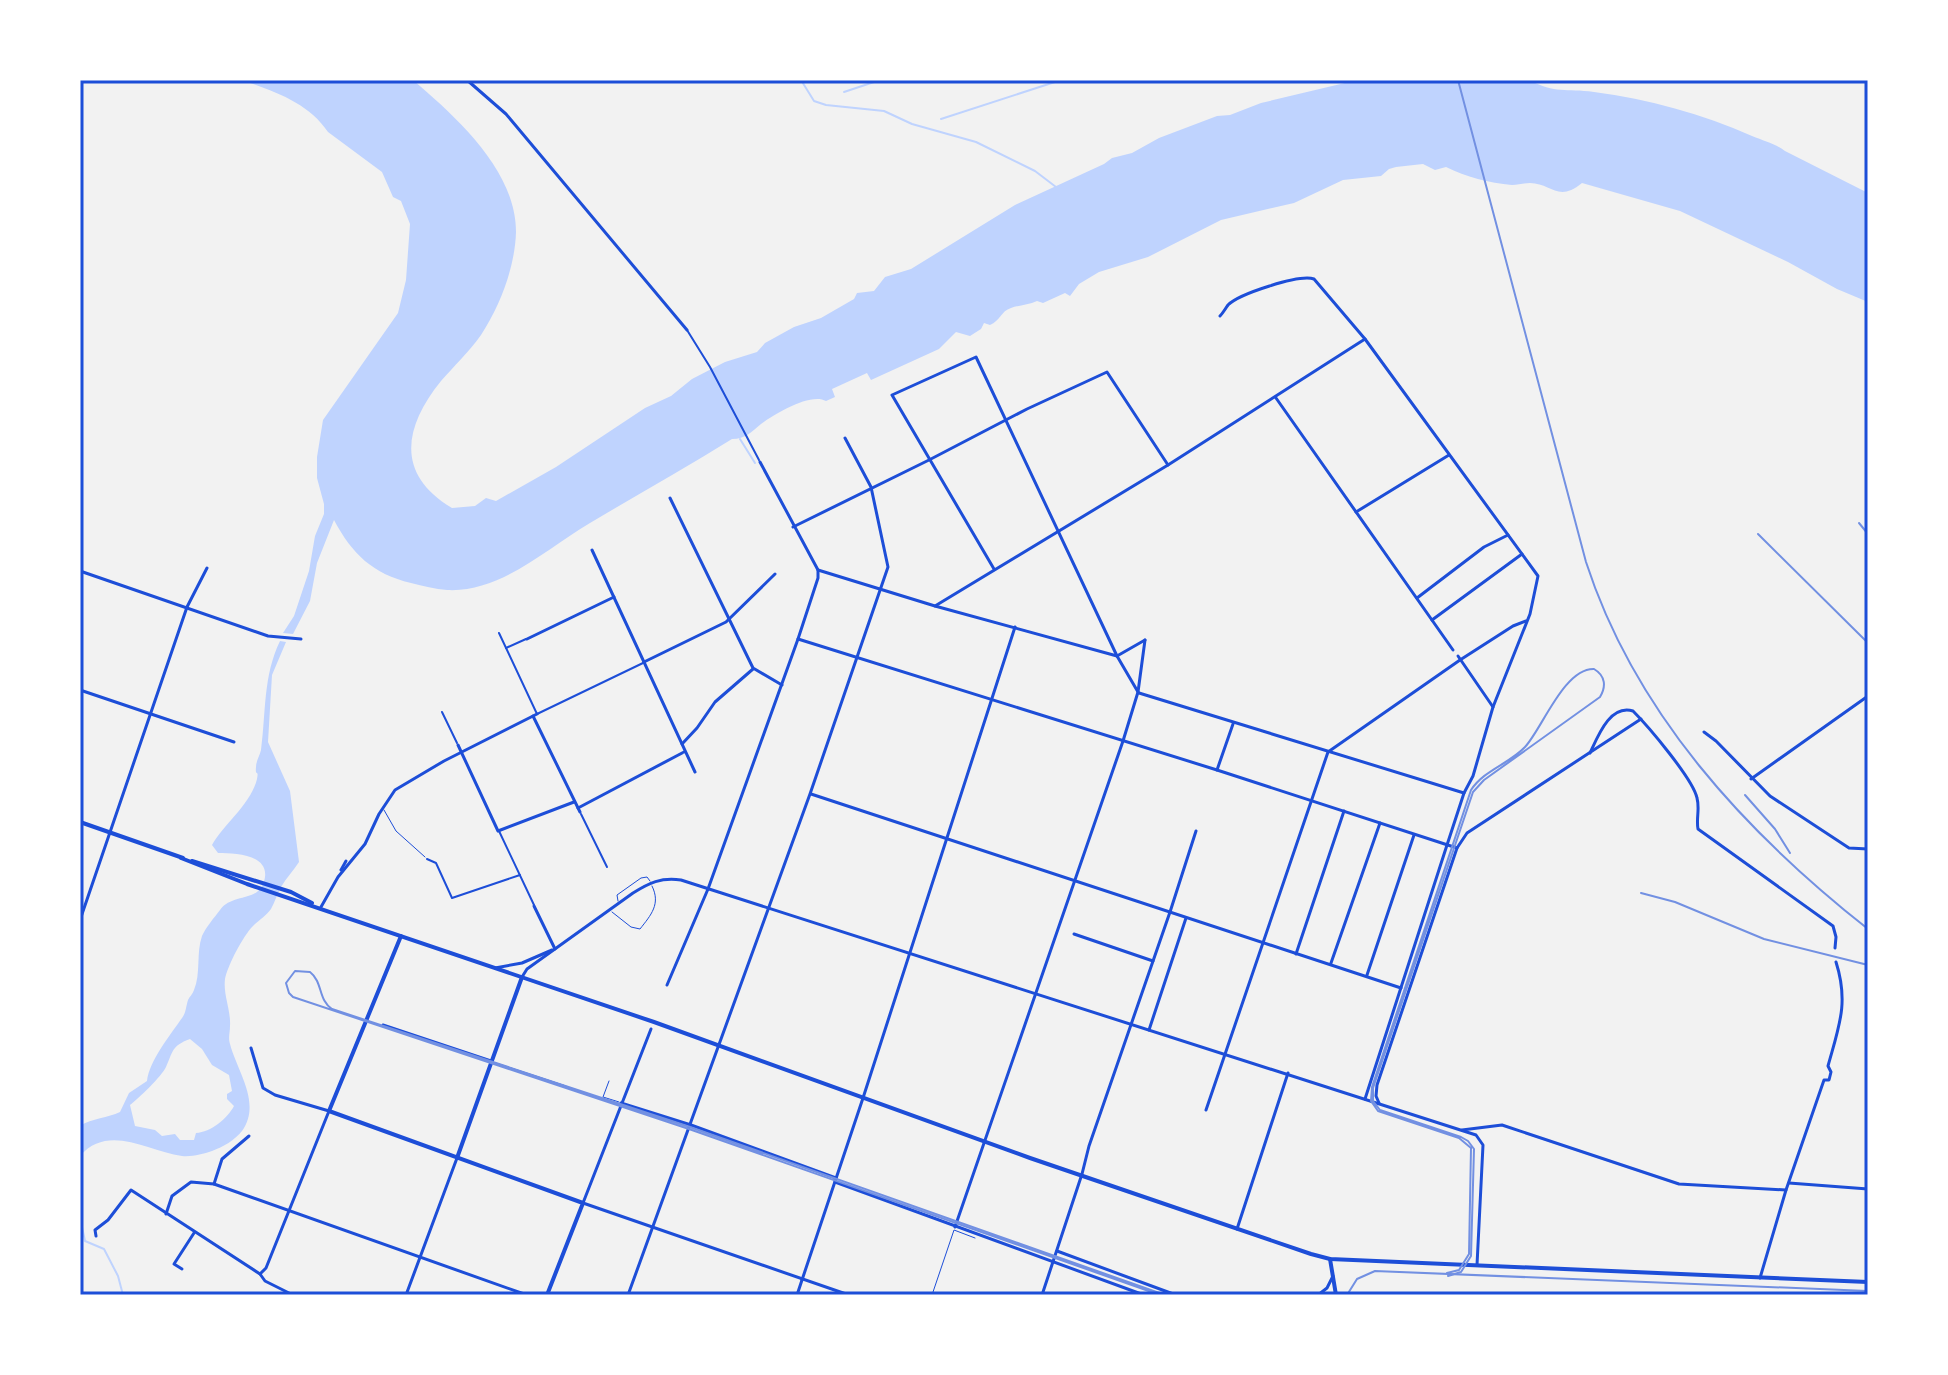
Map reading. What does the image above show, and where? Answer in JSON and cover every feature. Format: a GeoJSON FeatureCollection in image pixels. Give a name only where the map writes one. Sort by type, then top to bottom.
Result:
{"type":"FeatureCollection","features":[{"type":"Feature","properties":{"kind":"main road"},"geometry":{"type":"LineString","coordinates":[[80,822],[985,1142],[1330,1259],[1868,1282]]}},
{"type":"Feature","properties":{"kind":"main road"},"geometry":{"type":"LineString","coordinates":[[401,936],[329,1111],[583,1203],[547,1295]]}},
{"type":"Feature","properties":{"kind":"main road"},"geometry":{"type":"LineString","coordinates":[[457,1158],[522,977]]}},
{"type":"Feature","properties":{"kind":"main road"},"geometry":{"type":"LineString","coordinates":[[1330,1259],[1336,1295]]}},
{"type":"Feature","properties":{"kind":"street"},"geometry":{"type":"LineString","coordinates":[[467,80],[506,114],[687,330],[710,367],[818,570],[798,639],[708,889],[667,985]]}},
{"type":"Feature","properties":{"kind":"street"},"geometry":{"type":"LineString","coordinates":[[1220,316],[1230,304],[1249,294],[1302,277],[1314,279],[1365,339],[1538,576],[1530,614],[1493,707],[1473,776],[1464,793],[1365,1099]]}},
{"type":"Feature","properties":{"kind":"street"},"geometry":{"type":"LineString","coordinates":[[935,606],[1276,398],[1365,339]]}},
{"type":"Feature","properties":{"kind":"street"},"geometry":{"type":"LineString","coordinates":[[994,569],[892,395],[976,357],[1117,656],[1138,692],[1464,793]]}},
{"type":"Feature","properties":{"kind":"street"},"geometry":{"type":"LineString","coordinates":[[793,527],[1006,419],[1107,372],[1168,465]]}},
{"type":"Feature","properties":{"kind":"street"},"geometry":{"type":"LineString","coordinates":[[1276,398],[1453,650]]}},
{"type":"Feature","properties":{"kind":"street"},"geometry":{"type":"LineString","coordinates":[[628,1295],[859,658],[888,567],[871,487],[845,438]]}},
{"type":"Feature","properties":{"kind":"street"},"geometry":{"type":"LineString","coordinates":[[1356,512],[1449,455]]}},
{"type":"Feature","properties":{"kind":"street"},"geometry":{"type":"LineString","coordinates":[[670,498],[753,668],[782,685]]}},
{"type":"Feature","properties":{"kind":"street"},"geometry":{"type":"LineString","coordinates":[[1417,598],[1484,547],[1508,535]]}},
{"type":"Feature","properties":{"kind":"street"},"geometry":{"type":"LineString","coordinates":[[592,550],[695,772]]}},
{"type":"Feature","properties":{"kind":"street"},"geometry":{"type":"LineString","coordinates":[[1432,620],[1522,554]]}},
{"type":"Feature","properties":{"kind":"street"},"geometry":{"type":"LineString","coordinates":[[80,920],[187,607],[207,568]]}},
{"type":"Feature","properties":{"kind":"street"},"geometry":{"type":"LineString","coordinates":[[818,570],[1117,656],[1145,640],[1138,692],[1123,741],[955,1227]]}},
{"type":"Feature","properties":{"kind":"street"},"geometry":{"type":"LineString","coordinates":[[81,573],[268,636],[301,639]]}},
{"type":"Feature","properties":{"kind":"street"},"geometry":{"type":"LineString","coordinates":[[338,877],[365,844],[397,788],[462,752],[729,619],[775,574]]}},
{"type":"Feature","properties":{"kind":"street"},"geometry":{"type":"LineString","coordinates":[[506,648],[614,597]]}},
{"type":"Feature","properties":{"kind":"street"},"geometry":{"type":"LineString","coordinates":[[1206,1110],[1328,752],[1459,658],[1526,621]]}},
{"type":"Feature","properties":{"kind":"street"},"geometry":{"type":"LineString","coordinates":[[797,1295],[1015,627]]}},
{"type":"Feature","properties":{"kind":"street"},"geometry":{"type":"LineString","coordinates":[[499,633],[574,802],[607,867]]}},
{"type":"Feature","properties":{"kind":"street"},"geometry":{"type":"LineString","coordinates":[[798,639],[1457,848]]}},
{"type":"Feature","properties":{"kind":"street"},"geometry":{"type":"LineString","coordinates":[[1459,658],[1493,707]]}},
{"type":"Feature","properties":{"kind":"street"},"geometry":{"type":"LineString","coordinates":[[682,744],[715,702],[753,668]]}},
{"type":"Feature","properties":{"kind":"street"},"geometry":{"type":"LineString","coordinates":[[80,690],[234,742]]}},
{"type":"Feature","properties":{"kind":"street"},"geometry":{"type":"LineString","coordinates":[[1751,779],[1868,696]]}},
{"type":"Feature","properties":{"kind":"street"},"geometry":{"type":"LineString","coordinates":[[1590,753],[1603,726],[1621,710],[1633,711],[1694,788],[1699,807],[1696,817],[1698,829],[1833,926],[1835,948]]}},
{"type":"Feature","properties":{"kind":"street"},"geometry":{"type":"LineString","coordinates":[[442,712],[555,949]]}},
{"type":"Feature","properties":{"kind":"street"},"geometry":{"type":"LineString","coordinates":[[1379,1103],[1375,1091],[1457,848],[1467,833],[1641,719]]}},
{"type":"Feature","properties":{"kind":"street"},"geometry":{"type":"LineString","coordinates":[[1217,770],[1233,722]]}},
{"type":"Feature","properties":{"kind":"street"},"geometry":{"type":"LineString","coordinates":[[1704,732],[1770,796],[1849,848],[1868,849]]}},
{"type":"Feature","properties":{"kind":"street"},"geometry":{"type":"LineString","coordinates":[[579,810],[685,752]]}},
{"type":"Feature","properties":{"kind":"street"},"geometry":{"type":"LineString","coordinates":[[810,794],[1401,988]]}},
{"type":"Feature","properties":{"kind":"street"},"geometry":{"type":"LineString","coordinates":[[498,831],[574,802]]}},
{"type":"Feature","properties":{"kind":"street"},"geometry":{"type":"LineString","coordinates":[[1296,954],[1344,811]]}},
{"type":"Feature","properties":{"kind":"street"},"geometry":{"type":"LineString","coordinates":[[1331,965],[1380,823]]}},
{"type":"Feature","properties":{"kind":"street"},"geometry":{"type":"LineString","coordinates":[[1042,1295],[1196,831]]}},
{"type":"Feature","properties":{"kind":"street"},"geometry":{"type":"LineString","coordinates":[[1366,976],[1414,835]]}},
{"type":"Feature","properties":{"kind":"street"},"geometry":{"type":"LineString","coordinates":[[427,859],[436,863],[452,898],[520,875]]}},
{"type":"Feature","properties":{"kind":"street"},"geometry":{"type":"LineString","coordinates":[[321,907],[346,861]]}},
{"type":"Feature","properties":{"kind":"street"},"geometry":{"type":"LineString","coordinates":[[522,977],[527,969],[650,883],[667,878],[708,889],[1476,1135],[1483,1145],[1477,1265]]}},
{"type":"Feature","properties":{"kind":"street"},"geometry":{"type":"LineString","coordinates":[[1149,1030],[1186,918]]}},
{"type":"Feature","properties":{"kind":"street"},"geometry":{"type":"LineString","coordinates":[[1074,934],[1153,961]]}},
{"type":"Feature","properties":{"kind":"street"},"geometry":{"type":"LineString","coordinates":[[495,968],[522,963],[555,949]]}},
{"type":"Feature","properties":{"kind":"street"},"geometry":{"type":"LineString","coordinates":[[1760,1278],[1786,1190],[1824,1080],[1829,1080],[1831,1072],[1828,1066],[1844,1010],[1844,990],[1836,962]]}},
{"type":"Feature","properties":{"kind":"street"},"geometry":{"type":"LineString","coordinates":[[383,1025],[491,1061]]}},
{"type":"Feature","properties":{"kind":"street"},"geometry":{"type":"LineString","coordinates":[[651,1029],[583,1203],[849,1295]]}},
{"type":"Feature","properties":{"kind":"street"},"geometry":{"type":"LineString","coordinates":[[251,1048],[263,1088],[275,1095],[329,1111],[266,1268],[260,1274]]}},
{"type":"Feature","properties":{"kind":"street"},"geometry":{"type":"LineString","coordinates":[[1237,1229],[1288,1073]]}},
{"type":"Feature","properties":{"kind":"street"},"geometry":{"type":"LineString","coordinates":[[621,1103],[691,1125],[1053,1264],[1144,1295]]}},
{"type":"Feature","properties":{"kind":"street"},"geometry":{"type":"LineString","coordinates":[[1462,1130],[1502,1125],[1679,1184],[1786,1190]]}},
{"type":"Feature","properties":{"kind":"street"},"geometry":{"type":"LineString","coordinates":[[214,1184],[222,1159],[249,1136]]}},
{"type":"Feature","properties":{"kind":"street"},"geometry":{"type":"LineString","coordinates":[[406,1295],[457,1158]]}},
{"type":"Feature","properties":{"kind":"street"},"geometry":{"type":"LineString","coordinates":[[166,1214],[172,1196],[191,1182],[214,1184],[527,1295]]}},
{"type":"Feature","properties":{"kind":"street"},"geometry":{"type":"LineString","coordinates":[[1789,1183],[1868,1189]]}},
{"type":"Feature","properties":{"kind":"street"},"geometry":{"type":"LineString","coordinates":[[96,1236],[95,1230],[108,1220],[131,1190],[260,1274],[265,1281],[293,1295]]}},
{"type":"Feature","properties":{"kind":"street"},"geometry":{"type":"LineString","coordinates":[[182,1269],[174,1264],[194,1233]]}},
{"type":"Feature","properties":{"kind":"street"},"geometry":{"type":"LineString","coordinates":[[1057,1251],[1176,1295]]}},
{"type":"Feature","properties":{"kind":"street"},"geometry":{"type":"LineString","coordinates":[[1318,1295],[1327,1288],[1333,1276]]}},
{"type":"Feature","properties":{"kind":"lane"},"geometry":{"type":"LineString","coordinates":[[383,808],[396,831],[427,859]]}},
{"type":"Feature","properties":{"kind":"lane"},"geometry":{"type":"LineString","coordinates":[[610,910],[631,927],[640,929],[655,908],[657,898],[647,877],[641,878],[616,898],[619,903]]}},
{"type":"Feature","properties":{"kind":"lane"},"geometry":{"type":"LineString","coordinates":[[491,1061],[566,1086]]}},
{"type":"Feature","properties":{"kind":"lane"},"geometry":{"type":"LineString","coordinates":[[609,1081],[603,1097],[621,1103]]}},
{"type":"Feature","properties":{"kind":"lane"},"geometry":{"type":"LineString","coordinates":[[932,1295],[954,1230],[975,1238]]}},
{"type":"Feature","properties":{"kind":"water"},"geometry":{"type":"Polygon","coordinates":[[[242,80],[413,80],[481,147],[506,187],[516,232],[513,259],[505,286],[481,335],[428,399],[413,433],[411,450],[421,481],[452,508],[475,506],[486,498],[496,501],[556,467],[645,408],[671,396],[692,379],[725,362],[757,352],[765,343],[794,327],[821,318],[854,299],[857,293],[874,291],[885,277],[911,269],[1015,205],[1112,158],[1132,153],[1159,138],[1217,116],[1349,82],[1529,80],[1554,89],[1615,95],[1675,108],[1773,144],[1868,193],[1868,302],[1680,211],[1582,183],[1561,192],[1537,184],[1512,185],[1486,181],[1446,167],[1435,170],[1423,164],[1396,167],[1381,176],[1343,180],[1294,203],[1221,220],[1148,257],[1099,272],[1079,284],[1070,296],[1065,293],[1043,303],[1037,301],[1011,308],[990,325],[984,323],[970,336],[956,332],[939,349],[871,380],[867,373],[832,389],[835,397],[826,401],[811,399],[793,405],[748,434],[732,439],[590,523],[523,567],[486,584],[447,590],[385,574],[356,553],[334,520],[317,563],[310,601],[293,634],[283,633],[294,616],[309,571],[315,536],[324,514],[317,478],[323,420],[398,313],[406,280],[410,224],[401,201],[393,197],[382,172],[328,132],[301,106],[242,80]]]}},
{"type":"Feature","properties":{"kind":"water"},"geometry":{"type":"Polygon","coordinates":[[[280,641],[286,642],[272,675],[268,742],[290,791],[299,862],[281,887],[271,909],[245,937],[225,979],[229,1042],[249,1098],[248,1120],[232,1140],[197,1155],[182,1156],[116,1140],[91,1146],[80,1156],[80,1126],[120,1112],[129,1093],[147,1081],[156,1056],[183,1016],[196,984],[200,943],[208,926],[226,905],[252,895],[262,885],[264,869],[256,859],[218,853],[212,845],[249,797],[257,779],[256,765],[261,750],[268,681],[280,641]],[[190,1039],[176,1047],[160,1076],[130,1105],[135,1126],[155,1130],[162,1136],[175,1134],[180,1140],[194,1140],[196,1133],[213,1127],[227,1116],[234,1106],[227,1099],[227,1094],[232,1091],[229,1075],[212,1065],[202,1049],[190,1039]]]}},
{"type":"Feature","properties":{"kind":"waterway"},"geometry":{"type":"LineString","coordinates":[[801,80],[814,101],[884,111],[912,124],[976,142],[1035,171],[1056,187]]}},
{"type":"Feature","properties":{"kind":"waterway"},"geometry":{"type":"LineString","coordinates":[[844,92],[880,80]]}},
{"type":"Feature","properties":{"kind":"waterway"},"geometry":{"type":"LineString","coordinates":[[941,119],[1061,80]]}},
{"type":"Feature","properties":{"kind":"waterway"},"geometry":{"type":"LineString","coordinates":[[740,439],[755,463]]}},
{"type":"Feature","properties":{"kind":"waterway"},"geometry":{"type":"LineString","coordinates":[[80,1218],[85,1241],[104,1249],[118,1276],[123,1295]]}},
{"type":"Feature","properties":{"kind":"tram line"},"geometry":{"type":"LineString","coordinates":[[1447,1273],[1459,1270],[1469,1254],[1471,1148],[1459,1138],[1378,1111],[1371,1101],[1372,1087],[1471,790],[1483,777],[1525,747],[1563,688],[1573,678],[1583,671],[1594,669],[1604,682],[1600,697],[1484,780],[1473,792],[1373,1088],[1373,1101],[1380,1110],[1461,1137],[1474,1149],[1471,1256],[1461,1272],[1448,1276]]}},
{"type":"Feature","properties":{"kind":"tram line"},"geometry":{"type":"LineString","coordinates":[[1160,1295],[689,1129],[293,997],[286,983],[295,971],[310,972],[324,1001],[332,1009],[690,1127],[1165,1295]]}},
{"type":"Feature","properties":{"kind":"tram line"},"geometry":{"type":"LineString","coordinates":[[1347,1295],[1357,1279],[1375,1271],[1868,1291]]}},
{"type":"Feature","properties":{"kind":"railway"},"geometry":{"type":"LineString","coordinates":[[1458,80],[1586,562],[1607,617],[1633,669],[1664,719],[1699,766],[1779,852],[1868,929]]}},
{"type":"Feature","properties":{"kind":"railway"},"geometry":{"type":"LineString","coordinates":[[1859,523],[1868,534]]}},
{"type":"Feature","properties":{"kind":"railway"},"geometry":{"type":"LineString","coordinates":[[1758,534],[1868,643]]}},
{"type":"Feature","properties":{"kind":"railway"},"geometry":{"type":"LineString","coordinates":[[1745,795],[1775,829],[1790,853]]}},
{"type":"Feature","properties":{"kind":"railway"},"geometry":{"type":"LineString","coordinates":[[1868,833],[1868,856]]}},
{"type":"Feature","properties":{"kind":"railway"},"geometry":{"type":"LineString","coordinates":[[1641,893],[1675,902],[1764,939],[1868,965]]}}]}
